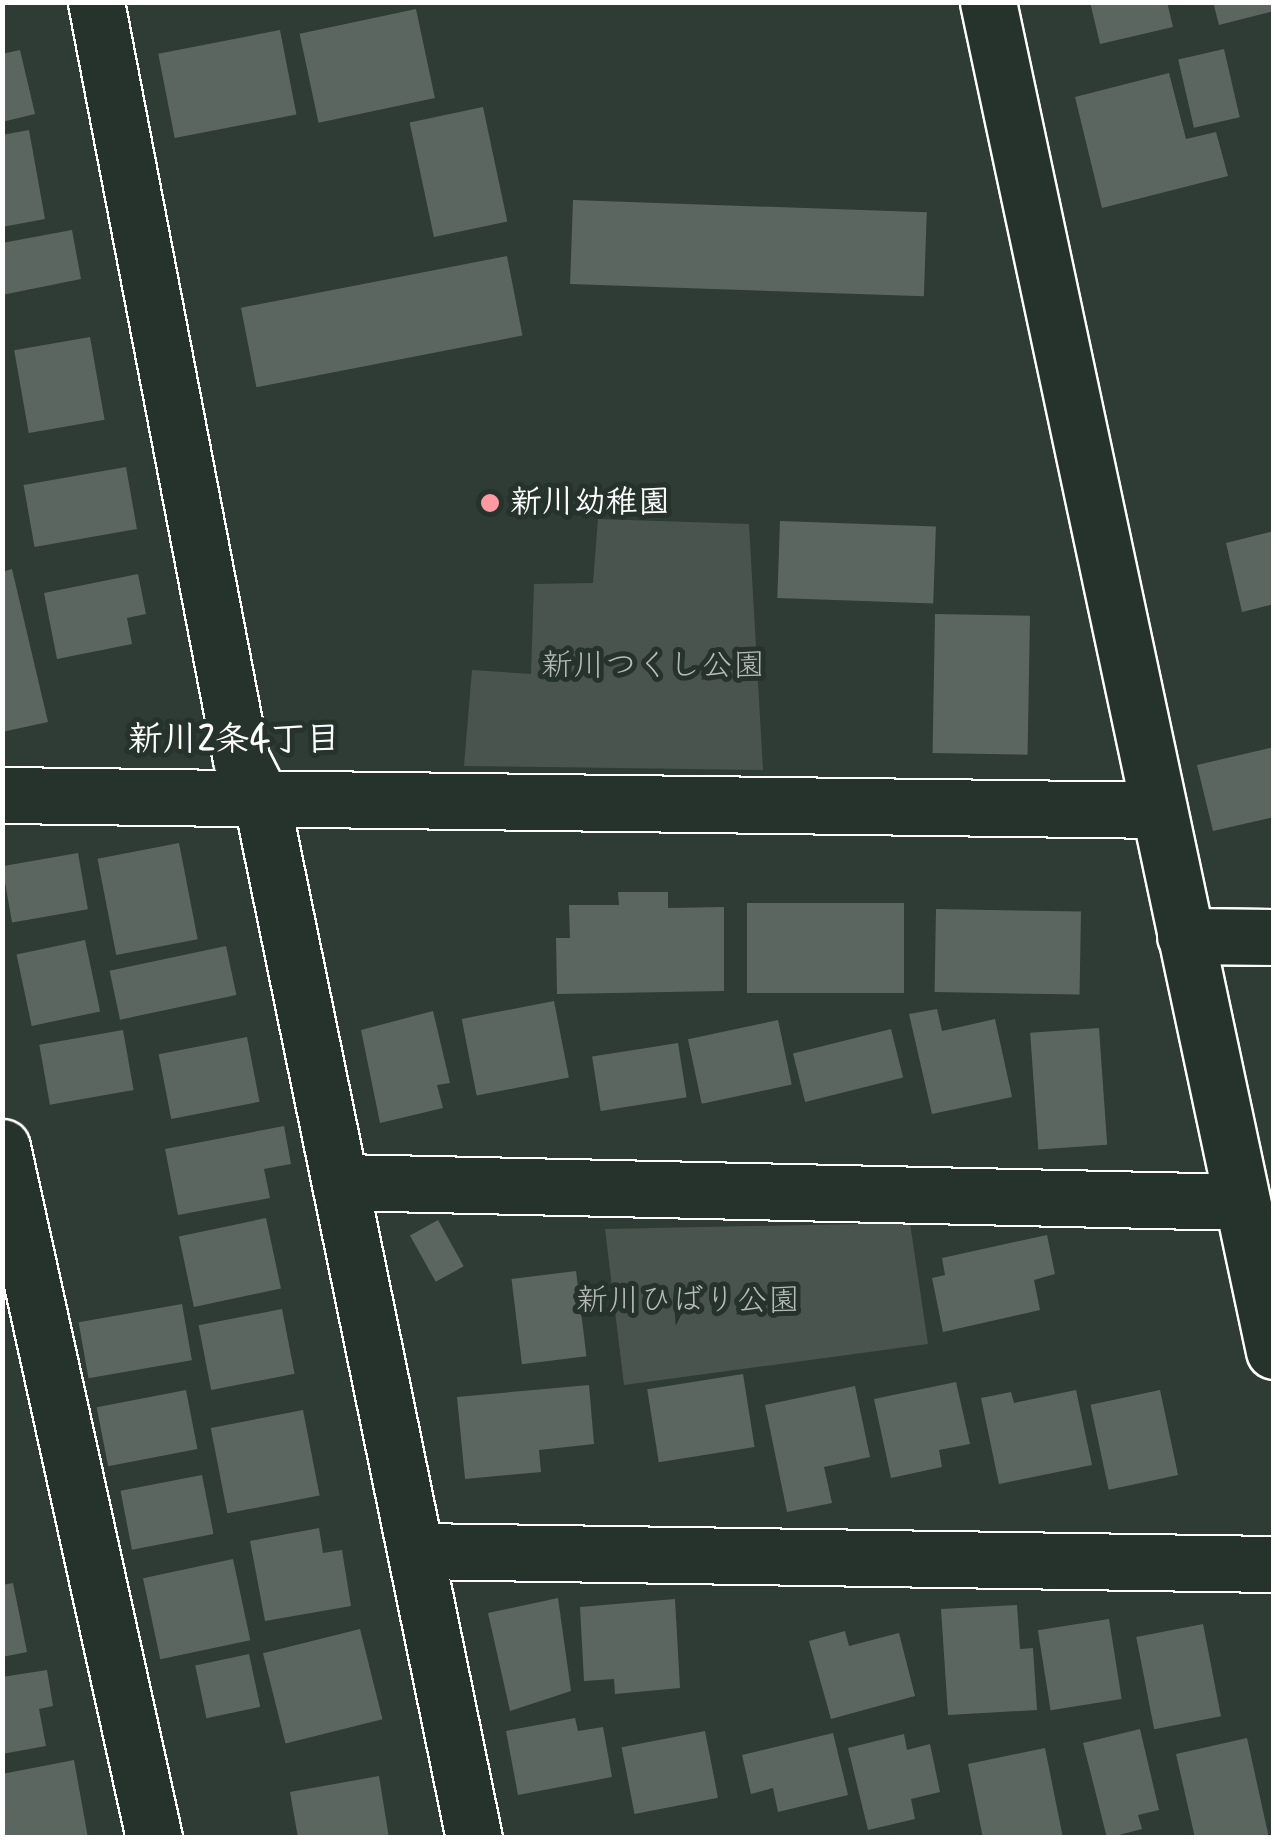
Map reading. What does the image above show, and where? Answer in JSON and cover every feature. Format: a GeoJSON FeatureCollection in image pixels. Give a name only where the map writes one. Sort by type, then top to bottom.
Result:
{"type":"FeatureCollection","features":[{"type":"Feature","properties":{"kind":"street"},"geometry":{"type":"LineString","coordinates":[[96,2],[241,759],[261,798],[474,1838]]}},
{"type":"Feature","properties":{"kind":"street"},"geometry":{"type":"LineString","coordinates":[[988,2],[1242,1202],[1265,1267],[1274,1351]]}},
{"type":"Feature","properties":{"kind":"street"},"geometry":{"type":"LineString","coordinates":[[2,795],[1159,810]]}},
{"type":"Feature","properties":{"kind":"street"},"geometry":{"type":"LineString","coordinates":[[1185,936],[1274,937]]}},
{"type":"Feature","properties":{"kind":"street"},"geometry":{"type":"LineString","coordinates":[[2,1148],[25,1362],[154,1838]]}},
{"type":"Feature","properties":{"kind":"street"},"geometry":{"type":"LineString","coordinates":[[341,1182],[1242,1202]]}},
{"type":"Feature","properties":{"kind":"street"},"geometry":{"type":"LineString","coordinates":[[417,1550],[1274,1564]]}},
{"type":"Feature","properties":{"kind":"green space","name":"新川つくし公園"},"geometry":{"type":"Polygon","coordinates":[[[598,519],[749,524],[763,770],[464,766],[472,670],[531,674],[534,584],[593,583],[598,519]]]}},
{"type":"Feature","properties":{"kind":"green space","name":"新川ひばり公園"},"geometry":{"type":"Polygon","coordinates":[[[910,1223],[928,1344],[624,1385],[605,1229],[910,1223]]]}},
{"type":"Feature","properties":{"kind":"building"},"geometry":{"type":"Polygon","coordinates":[[[1090,2],[1167,2],[1173,27],[1100,44],[1090,2]]]}},
{"type":"Feature","properties":{"kind":"building"},"geometry":{"type":"Polygon","coordinates":[[[1213,2],[1274,2],[1274,11],[1219,25],[1213,2]]]}},
{"type":"Feature","properties":{"kind":"building"},"geometry":{"type":"Polygon","coordinates":[[[416,9],[435,98],[319,123],[300,34],[416,9]]]}},
{"type":"Feature","properties":{"kind":"building"},"geometry":{"type":"Polygon","coordinates":[[[280,30],[296,114],[175,138],[158,54],[280,30]]]}},
{"type":"Feature","properties":{"kind":"building"},"geometry":{"type":"Polygon","coordinates":[[[1224,49],[1240,117],[1194,128],[1178,60],[1224,49]]]}},
{"type":"Feature","properties":{"kind":"building"},"geometry":{"type":"Polygon","coordinates":[[[20,50],[35,114],[2,122],[2,54],[20,50]]]}},
{"type":"Feature","properties":{"kind":"building"},"geometry":{"type":"Polygon","coordinates":[[[1169,73],[1186,139],[1216,132],[1228,176],[1102,208],[1075,97],[1169,73]]]}},
{"type":"Feature","properties":{"kind":"building"},"geometry":{"type":"Polygon","coordinates":[[[483,107],[507,221],[434,237],[410,123],[483,107]]]}},
{"type":"Feature","properties":{"kind":"building"},"geometry":{"type":"Polygon","coordinates":[[[29,130],[45,219],[2,227],[2,135],[29,130]]]}},
{"type":"Feature","properties":{"kind":"building"},"geometry":{"type":"Polygon","coordinates":[[[573,200],[927,212],[924,296],[570,284],[573,200]]]}},
{"type":"Feature","properties":{"kind":"building"},"geometry":{"type":"Polygon","coordinates":[[[72,230],[81,279],[2,295],[2,243],[72,230]]]}},
{"type":"Feature","properties":{"kind":"building"},"geometry":{"type":"Polygon","coordinates":[[[507,256],[522,336],[256,387],[241,308],[507,256]]]}},
{"type":"Feature","properties":{"kind":"building"},"geometry":{"type":"Polygon","coordinates":[[[90,337],[105,420],[29,433],[14,350],[90,337]]]}},
{"type":"Feature","properties":{"kind":"building"},"geometry":{"type":"Polygon","coordinates":[[[126,467],[137,529],[35,547],[24,485],[126,467]]]}},
{"type":"Feature","properties":{"kind":"building"},"geometry":{"type":"Polygon","coordinates":[[[780,521],[936,526],[933,603],[777,598],[780,521]]]}},
{"type":"Feature","properties":{"kind":"building"},"geometry":{"type":"Polygon","coordinates":[[[1274,531],[1274,604],[1242,612],[1226,543],[1274,531]]]}},
{"type":"Feature","properties":{"kind":"building"},"geometry":{"type":"Polygon","coordinates":[[[12,569],[48,722],[2,732],[2,572],[12,569]]]}},
{"type":"Feature","properties":{"kind":"building"},"geometry":{"type":"Polygon","coordinates":[[[138,574],[146,614],[127,618],[132,644],[57,659],[44,593],[138,574]]]}},
{"type":"Feature","properties":{"kind":"building"},"geometry":{"type":"Polygon","coordinates":[[[935,614],[1030,616],[1028,755],[933,753],[935,614]]]}},
{"type":"Feature","properties":{"kind":"building"},"geometry":{"type":"Polygon","coordinates":[[[1274,747],[1274,817],[1213,831],[1197,765],[1274,747]]]}},
{"type":"Feature","properties":{"kind":"building"},"geometry":{"type":"Polygon","coordinates":[[[179,843],[198,939],[116,955],[98,859],[179,843]]]}},
{"type":"Feature","properties":{"kind":"building"},"geometry":{"type":"Polygon","coordinates":[[[78,853],[88,909],[12,923],[2,866],[78,853]]]}},
{"type":"Feature","properties":{"kind":"building"},"geometry":{"type":"Polygon","coordinates":[[[618,892],[668,892],[668,908],[724,907],[724,991],[557,994],[556,938],[570,938],[569,905],[619,905],[618,892]]]}},
{"type":"Feature","properties":{"kind":"building"},"geometry":{"type":"Polygon","coordinates":[[[747,903],[904,903],[904,993],[747,993],[747,903]]]}},
{"type":"Feature","properties":{"kind":"building"},"geometry":{"type":"Polygon","coordinates":[[[936,909],[1081,912],[1080,995],[935,992],[936,909]]]}},
{"type":"Feature","properties":{"kind":"building"},"geometry":{"type":"Polygon","coordinates":[[[85,940],[100,1011],[32,1026],[17,955],[85,940]]]}},
{"type":"Feature","properties":{"kind":"building"},"geometry":{"type":"Polygon","coordinates":[[[226,946],[236,995],[120,1020],[110,971],[226,946]]]}},
{"type":"Feature","properties":{"kind":"building"},"geometry":{"type":"Polygon","coordinates":[[[554,1001],[569,1078],[477,1096],[462,1019],[554,1001]]]}},
{"type":"Feature","properties":{"kind":"building"},"geometry":{"type":"Polygon","coordinates":[[[937,1009],[942,1031],[995,1019],[1012,1097],[932,1114],[909,1014],[937,1009]]]}},
{"type":"Feature","properties":{"kind":"building"},"geometry":{"type":"Polygon","coordinates":[[[433,1011],[450,1083],[437,1085],[443,1108],[380,1123],[361,1030],[433,1011]]]}},
{"type":"Feature","properties":{"kind":"building"},"geometry":{"type":"Polygon","coordinates":[[[778,1020],[792,1085],[702,1104],[688,1039],[778,1020]]]}},
{"type":"Feature","properties":{"kind":"building"},"geometry":{"type":"Polygon","coordinates":[[[1099,1028],[1107,1145],[1038,1150],[1030,1033],[1099,1028]]]}},
{"type":"Feature","properties":{"kind":"building"},"geometry":{"type":"Polygon","coordinates":[[[891,1029],[903,1078],[805,1102],[793,1053],[891,1029]]]}},
{"type":"Feature","properties":{"kind":"building"},"geometry":{"type":"Polygon","coordinates":[[[123,1030],[134,1090],[50,1105],[39,1045],[123,1030]]]}},
{"type":"Feature","properties":{"kind":"building"},"geometry":{"type":"Polygon","coordinates":[[[247,1037],[260,1102],[171,1119],[159,1054],[247,1037]]]}},
{"type":"Feature","properties":{"kind":"building"},"geometry":{"type":"Polygon","coordinates":[[[678,1043],[687,1097],[601,1111],[592,1057],[678,1043]]]}},
{"type":"Feature","properties":{"kind":"building"},"geometry":{"type":"Polygon","coordinates":[[[284,1126],[291,1164],[264,1169],[270,1198],[178,1215],[165,1149],[284,1126]]]}},
{"type":"Feature","properties":{"kind":"building"},"geometry":{"type":"Polygon","coordinates":[[[266,1218],[281,1288],[194,1307],[179,1237],[266,1218]]]}},
{"type":"Feature","properties":{"kind":"building"},"geometry":{"type":"Polygon","coordinates":[[[438,1220],[464,1266],[436,1282],[410,1236],[438,1220]]]}},
{"type":"Feature","properties":{"kind":"building"},"geometry":{"type":"Polygon","coordinates":[[[1047,1235],[1055,1274],[1034,1280],[1040,1310],[943,1332],[932,1278],[945,1275],[942,1258],[1047,1235]]]}},
{"type":"Feature","properties":{"kind":"building"},"geometry":{"type":"Polygon","coordinates":[[[576,1271],[586,1356],[522,1364],[511,1279],[576,1271]]]}},
{"type":"Feature","properties":{"kind":"building"},"geometry":{"type":"Polygon","coordinates":[[[182,1304],[192,1360],[88,1378],[79,1322],[182,1304]]]}},
{"type":"Feature","properties":{"kind":"building"},"geometry":{"type":"Polygon","coordinates":[[[282,1309],[295,1374],[211,1390],[199,1325],[282,1309]]]}},
{"type":"Feature","properties":{"kind":"building"},"geometry":{"type":"Polygon","coordinates":[[[743,1374],[755,1447],[659,1462],[647,1389],[743,1374]]]}},
{"type":"Feature","properties":{"kind":"building"},"geometry":{"type":"Polygon","coordinates":[[[956,1382],[970,1444],[939,1450],[942,1467],[891,1478],[874,1399],[956,1382]]]}},
{"type":"Feature","properties":{"kind":"building"},"geometry":{"type":"Polygon","coordinates":[[[589,1385],[594,1444],[539,1450],[541,1472],[465,1479],[457,1397],[589,1385]]]}},
{"type":"Feature","properties":{"kind":"building"},"geometry":{"type":"Polygon","coordinates":[[[855,1386],[870,1457],[824,1467],[832,1503],[787,1512],[765,1405],[855,1386]]]}},
{"type":"Feature","properties":{"kind":"building"},"geometry":{"type":"Polygon","coordinates":[[[186,1390],[197,1449],[108,1466],[97,1407],[186,1390]]]}},
{"type":"Feature","properties":{"kind":"building"},"geometry":{"type":"Polygon","coordinates":[[[1076,1390],[1092,1465],[999,1484],[981,1398],[1011,1392],[1014,1403],[1076,1390]]]}},
{"type":"Feature","properties":{"kind":"building"},"geometry":{"type":"Polygon","coordinates":[[[1160,1390],[1178,1475],[1109,1490],[1091,1405],[1160,1390]]]}},
{"type":"Feature","properties":{"kind":"building"},"geometry":{"type":"Polygon","coordinates":[[[303,1410],[320,1495],[227,1513],[211,1428],[303,1410]]]}},
{"type":"Feature","properties":{"kind":"building"},"geometry":{"type":"Polygon","coordinates":[[[202,1475],[213,1534],[132,1550],[121,1491],[202,1475]]]}},
{"type":"Feature","properties":{"kind":"building"},"geometry":{"type":"Polygon","coordinates":[[[319,1528],[323,1553],[342,1550],[351,1606],[265,1621],[250,1541],[319,1528]]]}},
{"type":"Feature","properties":{"kind":"building"},"geometry":{"type":"Polygon","coordinates":[[[233,1559],[250,1640],[160,1659],[143,1578],[233,1559]]]}},
{"type":"Feature","properties":{"kind":"building"},"geometry":{"type":"Polygon","coordinates":[[[13,1583],[27,1652],[2,1657],[2,1585],[13,1583]]]}},
{"type":"Feature","properties":{"kind":"building"},"geometry":{"type":"Polygon","coordinates":[[[558,1598],[571,1691],[510,1711],[488,1613],[558,1598]]]}},
{"type":"Feature","properties":{"kind":"building"},"geometry":{"type":"Polygon","coordinates":[[[675,1599],[680,1688],[615,1694],[614,1679],[584,1681],[580,1607],[675,1599]]]}},
{"type":"Feature","properties":{"kind":"building"},"geometry":{"type":"Polygon","coordinates":[[[1017,1605],[1020,1649],[1033,1648],[1037,1710],[948,1715],[941,1609],[1017,1605]]]}},
{"type":"Feature","properties":{"kind":"building"},"geometry":{"type":"Polygon","coordinates":[[[1109,1619],[1122,1699],[1051,1710],[1038,1630],[1109,1619]]]}},
{"type":"Feature","properties":{"kind":"building"},"geometry":{"type":"Polygon","coordinates":[[[1203,1624],[1221,1716],[1154,1729],[1136,1637],[1203,1624]]]}},
{"type":"Feature","properties":{"kind":"building"},"geometry":{"type":"Polygon","coordinates":[[[360,1629],[382,1719],[285,1743],[263,1653],[360,1629]]]}},
{"type":"Feature","properties":{"kind":"building"},"geometry":{"type":"Polygon","coordinates":[[[845,1631],[849,1646],[899,1633],[915,1696],[831,1719],[809,1641],[845,1631]]]}},
{"type":"Feature","properties":{"kind":"building"},"geometry":{"type":"Polygon","coordinates":[[[249,1654],[260,1707],[206,1718],[195,1665],[249,1654]]]}},
{"type":"Feature","properties":{"kind":"building"},"geometry":{"type":"Polygon","coordinates":[[[47,1670],[53,1706],[39,1709],[46,1746],[2,1754],[2,1677],[47,1670]]]}},
{"type":"Feature","properties":{"kind":"building"},"geometry":{"type":"Polygon","coordinates":[[[575,1718],[578,1731],[603,1727],[612,1777],[518,1795],[506,1731],[575,1718]]]}},
{"type":"Feature","properties":{"kind":"building"},"geometry":{"type":"Polygon","coordinates":[[[1140,1729],[1159,1810],[1138,1815],[1142,1829],[1107,1838],[1083,1743],[1140,1729]]]}},
{"type":"Feature","properties":{"kind":"building"},"geometry":{"type":"Polygon","coordinates":[[[705,1731],[718,1798],[635,1814],[622,1747],[705,1731]]]}},
{"type":"Feature","properties":{"kind":"building"},"geometry":{"type":"Polygon","coordinates":[[[833,1733],[848,1795],[778,1812],[773,1788],[751,1794],[742,1755],[833,1733]]]}},
{"type":"Feature","properties":{"kind":"building"},"geometry":{"type":"Polygon","coordinates":[[[904,1734],[907,1750],[930,1744],[940,1792],[911,1799],[915,1819],[868,1830],[848,1748],[904,1734]]]}},
{"type":"Feature","properties":{"kind":"building"},"geometry":{"type":"Polygon","coordinates":[[[1247,1738],[1269,1838],[1195,1838],[1176,1754],[1247,1738]]]}},
{"type":"Feature","properties":{"kind":"building"},"geometry":{"type":"Polygon","coordinates":[[[1045,1748],[1063,1838],[983,1838],[968,1764],[1045,1748]]]}},
{"type":"Feature","properties":{"kind":"building"},"geometry":{"type":"Polygon","coordinates":[[[74,1760],[88,1838],[4,1838],[2,1774],[74,1760]]]}},
{"type":"Feature","properties":{"kind":"building"},"geometry":{"type":"Polygon","coordinates":[[[379,1776],[389,1838],[298,1838],[290,1792],[379,1776]]]}},
{"type":"Feature","properties":{"kind":"place","name":"新川幼稚園"},"geometry":{"type":"Point","coordinates":[490,503]}},
{"type":"Feature","properties":{"kind":"district","name":"新川2条4丁目"},"geometry":{"type":"Point","coordinates":[234,740]}}]}
